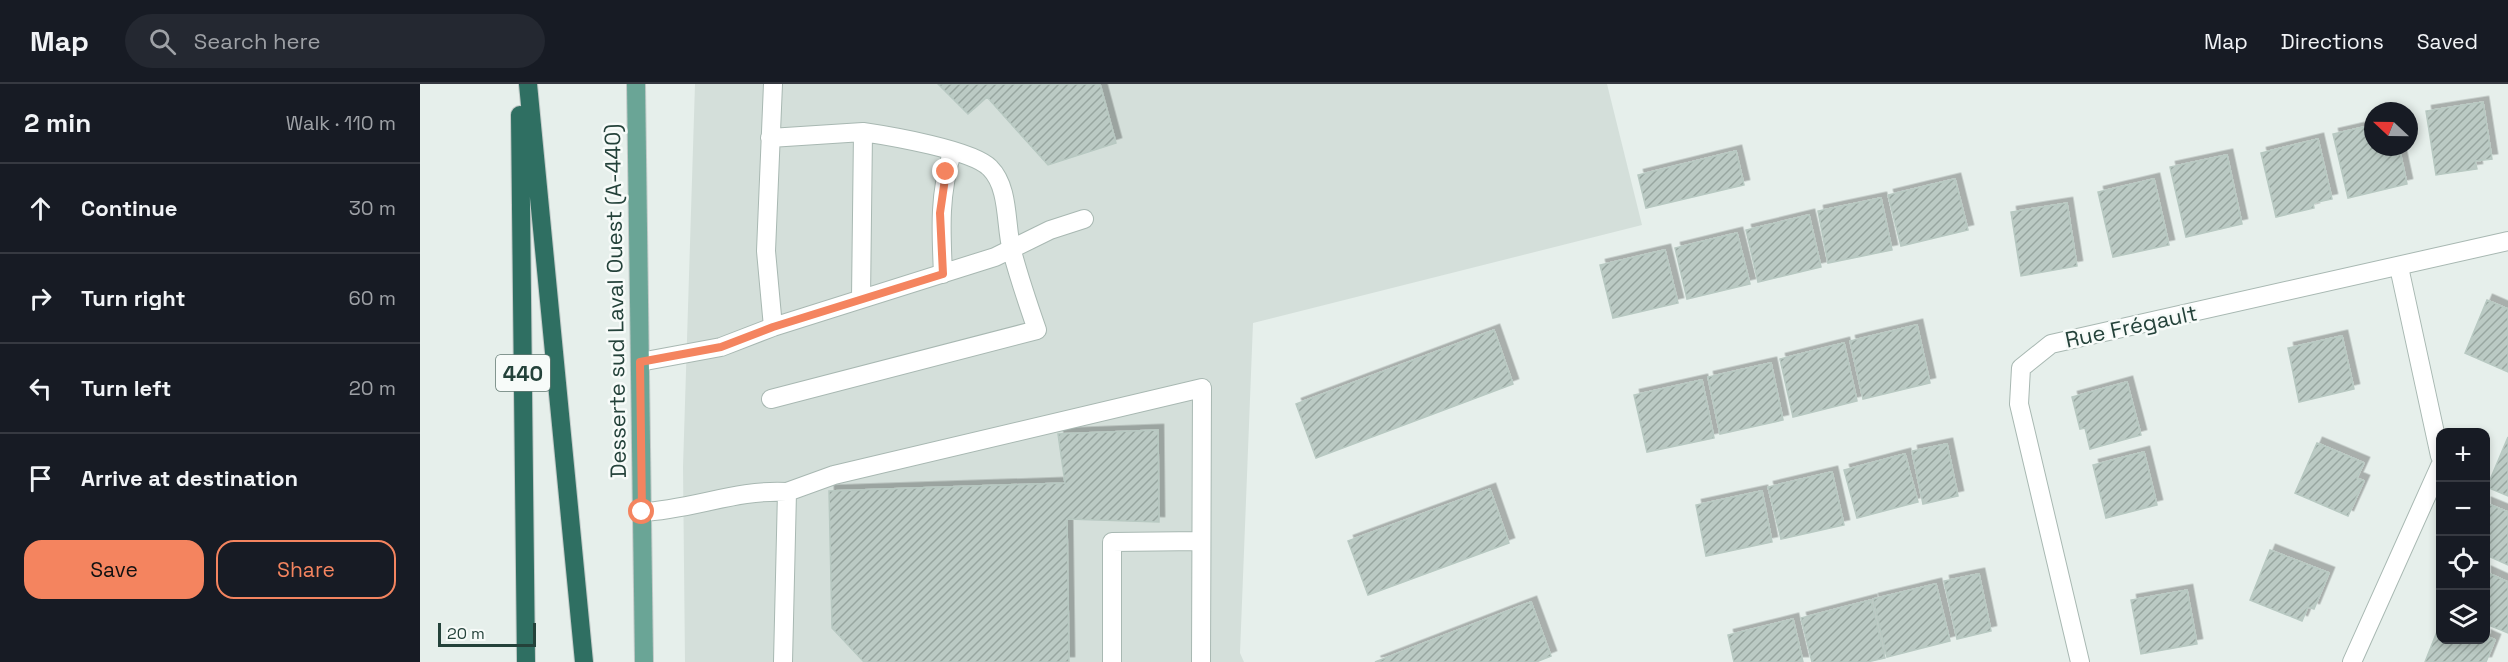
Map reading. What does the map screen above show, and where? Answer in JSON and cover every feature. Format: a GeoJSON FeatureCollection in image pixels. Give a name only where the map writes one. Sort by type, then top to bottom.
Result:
{"type":"FeatureCollection","features":[{"type":"Feature","properties":{"kind":"highway","name":"440"},"geometry":{"type":"LineString","coordinates":[[520,84],[526,662]]}},
{"type":"Feature","properties":{"kind":"highway"},"geometry":{"type":"LineString","coordinates":[[528,84],[584,662]]}},
{"type":"Feature","properties":{"kind":"main road","name":"Desserte sud Laval Ouest (A-440)"},"geometry":{"type":"LineString","coordinates":[[637,84],[644,662]]}},
{"type":"Feature","properties":{"kind":"street"},"geometry":{"type":"LineString","coordinates":[[772,84],[766,251],[773,327]]}},
{"type":"Feature","properties":{"kind":"street"},"geometry":{"type":"LineString","coordinates":[[770,138],[863,132],[896,137],[968,156],[989,166],[998,177],[1012,249],[1037,330],[771,399]]}},
{"type":"Feature","properties":{"kind":"street"},"geometry":{"type":"LineString","coordinates":[[861,299],[863,132]]}},
{"type":"Feature","properties":{"kind":"street"},"geometry":{"type":"LineString","coordinates":[[943,274],[940,213],[946,172],[952,152]]}},
{"type":"Feature","properties":{"kind":"street"},"geometry":{"type":"LineString","coordinates":[[640,362],[721,347],[773,327],[995,257],[1050,230],[1084,219]]}},
{"type":"Feature","properties":{"kind":"street","name":"Rue Frégault"},"geometry":{"type":"LineString","coordinates":[[2080,662],[2019,404],[2021,368],[2051,344],[2508,241]]}},
{"type":"Feature","properties":{"kind":"street"},"geometry":{"type":"LineString","coordinates":[[2399,267],[2436,438]]}},
{"type":"Feature","properties":{"kind":"street"},"geometry":{"type":"LineString","coordinates":[[642,512],[661,512],[741,494],[786,492],[834,475],[1202,388],[1201,662]]}},
{"type":"Feature","properties":{"kind":"street"},"geometry":{"type":"LineString","coordinates":[[2352,662],[2436,475]]}},
{"type":"Feature","properties":{"kind":"street"},"geometry":{"type":"LineString","coordinates":[[783,662],[786,492]]}},
{"type":"Feature","properties":{"kind":"street"},"geometry":{"type":"LineString","coordinates":[[1112,662],[1112,542],[1201,541]]}},
{"type":"Feature","properties":{"kind":"shaded area"},"geometry":{"type":"Polygon","coordinates":[[[695,84],[1607,84],[1642,225],[1253,323],[1240,653],[1244,662],[685,662],[683,467],[695,84]]]}},
{"type":"Feature","properties":{"kind":"building"},"geometry":{"type":"Polygon","coordinates":[[[938,84],[1100,84],[1116,143],[1048,165],[987,97],[968,114],[938,84]]]}},
{"type":"Feature","properties":{"kind":"building"},"geometry":{"type":"Polygon","coordinates":[[[2483,102],[2492,159],[2475,161],[2477,169],[2436,175],[2426,111],[2483,102]]]}},
{"type":"Feature","properties":{"kind":"building"},"geometry":{"type":"Polygon","coordinates":[[[2364,127],[2364,156],[2401,156],[2407,184],[2348,198],[2333,134],[2364,127]]]}},
{"type":"Feature","properties":{"kind":"building"},"geometry":{"type":"Polygon","coordinates":[[[2318,139],[2332,199],[2313,203],[2314,208],[2276,217],[2261,153],[2318,139]]]}},
{"type":"Feature","properties":{"kind":"building"},"geometry":{"type":"Polygon","coordinates":[[[1736,151],[1744,185],[1646,208],[1638,175],[1736,151]]]}},
{"type":"Feature","properties":{"kind":"building"},"geometry":{"type":"Polygon","coordinates":[[[2227,155],[2242,224],[2186,237],[2170,167],[2227,155]]]}},
{"type":"Feature","properties":{"kind":"building"},"geometry":{"type":"Polygon","coordinates":[[[1955,179],[1968,230],[1901,246],[1888,195],[1955,179]]]}},
{"type":"Feature","properties":{"kind":"building"},"geometry":{"type":"Polygon","coordinates":[[[2154,179],[2169,245],[2113,257],[2098,192],[2154,179]]]}},
{"type":"Feature","properties":{"kind":"building"},"geometry":{"type":"Polygon","coordinates":[[[1881,198],[1892,250],[1828,263],[1818,211],[1881,198]]]}},
{"type":"Feature","properties":{"kind":"building"},"geometry":{"type":"Polygon","coordinates":[[[2067,203],[2077,266],[2021,276],[2011,212],[2067,203]]]}},
{"type":"Feature","properties":{"kind":"building"},"geometry":{"type":"Polygon","coordinates":[[[1809,215],[1821,267],[1758,282],[1746,230],[1809,215]]]}},
{"type":"Feature","properties":{"kind":"building"},"geometry":{"type":"Polygon","coordinates":[[[1737,233],[1750,284],[1687,299],[1675,248],[1737,233]]]}},
{"type":"Feature","properties":{"kind":"building"},"geometry":{"type":"Polygon","coordinates":[[[1665,250],[1678,303],[1613,318],[1600,265],[1665,250]]]}},
{"type":"Feature","properties":{"kind":"building"},"geometry":{"type":"Polygon","coordinates":[[[2487,300],[2508,309],[2508,372],[2465,353],[2487,300]]]}},
{"type":"Feature","properties":{"kind":"building"},"geometry":{"type":"Polygon","coordinates":[[[1917,325],[1930,383],[1863,399],[1850,341],[1917,325]]]}},
{"type":"Feature","properties":{"kind":"building"},"geometry":{"type":"Polygon","coordinates":[[[1494,330],[1513,384],[1316,458],[1296,404],[1494,330]]]}},
{"type":"Feature","properties":{"kind":"building"},"geometry":{"type":"Polygon","coordinates":[[[2342,336],[2354,389],[2299,402],[2288,348],[2342,336]]]}},
{"type":"Feature","properties":{"kind":"building"},"geometry":{"type":"Polygon","coordinates":[[[1844,343],[1857,401],[1793,417],[1780,359],[1844,343]]]}},
{"type":"Feature","properties":{"kind":"building"},"geometry":{"type":"Polygon","coordinates":[[[1771,363],[1783,420],[1720,434],[1708,377],[1771,363]]]}},
{"type":"Feature","properties":{"kind":"building"},"geometry":{"type":"Polygon","coordinates":[[[1702,380],[1714,438],[1647,452],[1634,395],[1702,380]]]}},
{"type":"Feature","properties":{"kind":"building"},"geometry":{"type":"Polygon","coordinates":[[[2127,382],[2141,435],[2090,449],[2085,428],[2080,429],[2072,397],[2127,382]]]}},
{"type":"Feature","properties":{"kind":"building"},"geometry":{"type":"Polygon","coordinates":[[[1158,430],[1159,522],[1067,519],[1069,662],[864,662],[832,628],[829,491],[1065,483],[1058,434],[1158,430]]]}},
{"type":"Feature","properties":{"kind":"building"},"geometry":{"type":"Polygon","coordinates":[[[2508,437],[2508,496],[2490,488],[2490,480],[2508,437]]]}},
{"type":"Feature","properties":{"kind":"building"},"geometry":{"type":"Polygon","coordinates":[[[2317,443],[2364,463],[2357,478],[2364,481],[2348,516],[2295,493],[2317,443]]]}},
{"type":"Feature","properties":{"kind":"building"},"geometry":{"type":"Polygon","coordinates":[[[1947,444],[1958,496],[1923,504],[1912,451],[1947,444]]]}},
{"type":"Feature","properties":{"kind":"building"},"geometry":{"type":"Polygon","coordinates":[[[2144,452],[2157,505],[2106,518],[2093,465],[2144,452]]]}},
{"type":"Feature","properties":{"kind":"building"},"geometry":{"type":"Polygon","coordinates":[[[1905,454],[1918,502],[1857,518],[1844,470],[1905,454]]]}},
{"type":"Feature","properties":{"kind":"building"},"geometry":{"type":"Polygon","coordinates":[[[1832,472],[1844,525],[1781,539],[1768,487],[1832,472]]]}},
{"type":"Feature","properties":{"kind":"building"},"geometry":{"type":"Polygon","coordinates":[[[1490,489],[1509,543],[1368,595],[1348,541],[1490,489]]]}},
{"type":"Feature","properties":{"kind":"building"},"geometry":{"type":"Polygon","coordinates":[[[1762,491],[1772,542],[1706,556],[1696,505],[1762,491]]]}},
{"type":"Feature","properties":{"kind":"building"},"geometry":{"type":"Polygon","coordinates":[[[2490,505],[2508,512],[2508,565],[2490,557],[2490,505]]]}},
{"type":"Feature","properties":{"kind":"building"},"geometry":{"type":"Polygon","coordinates":[[[2270,550],[2329,573],[2314,609],[2308,607],[2302,621],[2250,600],[2270,550]]]}},
{"type":"Feature","properties":{"kind":"building"},"geometry":{"type":"Polygon","coordinates":[[[1979,574],[1991,631],[1957,639],[1944,581],[1979,574]]]}},
{"type":"Feature","properties":{"kind":"building"},"geometry":{"type":"Polygon","coordinates":[[[2490,574],[2508,582],[2508,633],[2490,626],[2490,574]]]}},
{"type":"Feature","properties":{"kind":"building"},"geometry":{"type":"Polygon","coordinates":[[[1936,584],[1950,641],[1887,657],[1873,599],[1936,584]]]}},
{"type":"Feature","properties":{"kind":"building"},"geometry":{"type":"Polygon","coordinates":[[[2187,590],[2197,644],[2141,654],[2131,600],[2187,590]]]}},
{"type":"Feature","properties":{"kind":"building"},"geometry":{"type":"Polygon","coordinates":[[[1871,600],[1885,658],[1867,662],[1812,662],[1801,618],[1871,600]]]}},
{"type":"Feature","properties":{"kind":"building"},"geometry":{"type":"Polygon","coordinates":[[[1531,602],[1551,656],[1536,662],[1375,662],[1531,602]]]}},
{"type":"Feature","properties":{"kind":"building"},"geometry":{"type":"Polygon","coordinates":[[[1793,619],[1803,662],[1734,662],[1728,635],[1793,619]]]}},
{"type":"Feature","properties":{"kind":"building"},"geometry":{"type":"Polygon","coordinates":[[[2436,634],[2436,644],[2490,644],[2490,638],[2495,640],[2486,662],[2425,662],[2436,634]]]}},
{"type":"Feature","properties":{"kind":"route"},"geometry":{"type":"LineString","coordinates":[[642,512],[640,362],[721,347],[773,327],[943,274],[940,213],[946,172]]}}]}
